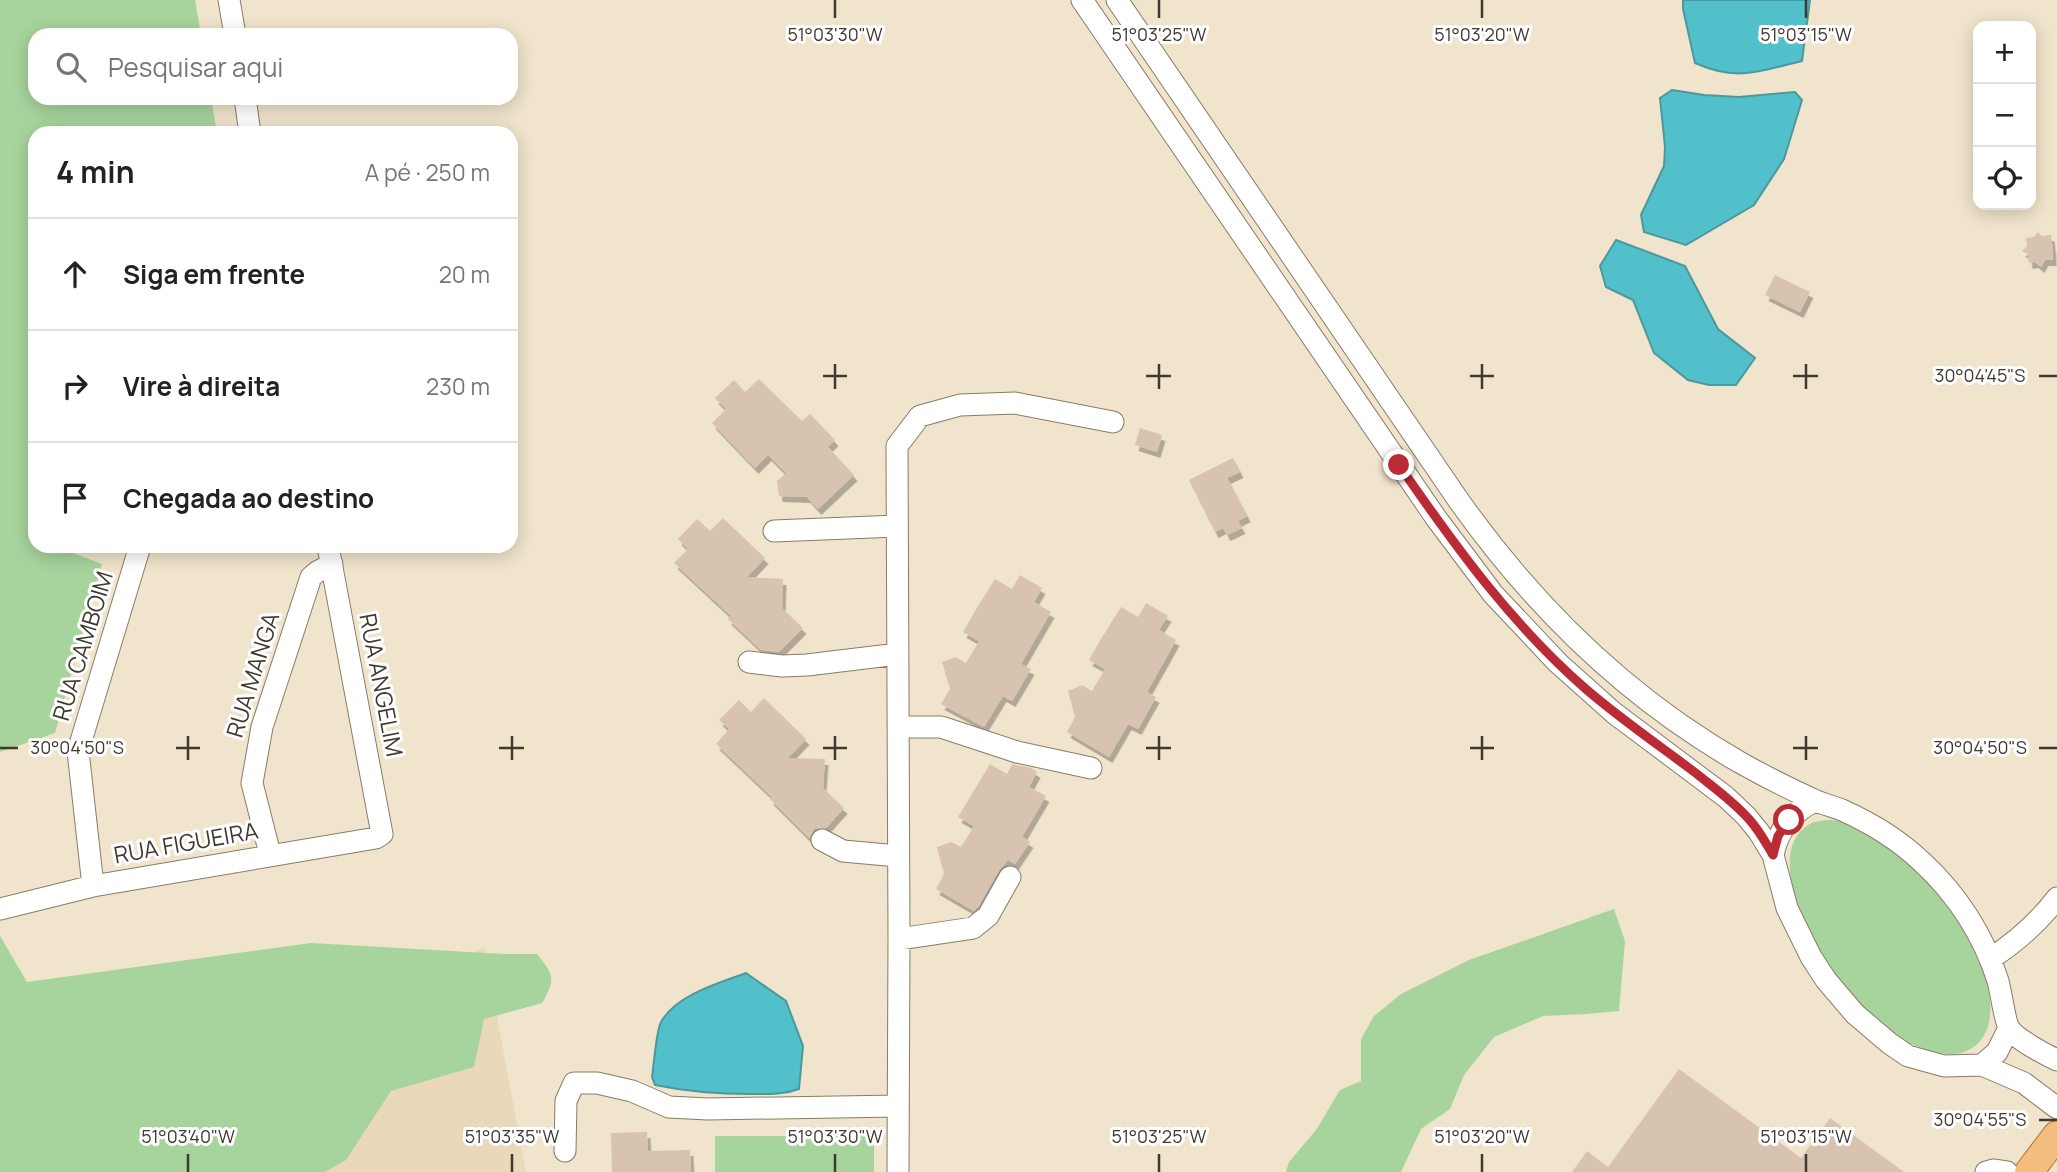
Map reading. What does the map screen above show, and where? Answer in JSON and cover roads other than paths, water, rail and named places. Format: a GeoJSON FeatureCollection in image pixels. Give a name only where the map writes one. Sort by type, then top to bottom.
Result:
{"type":"FeatureCollection","features":[{"type":"Feature","properties":{"kind":"main road"},"geometry":{"type":"LineString","coordinates":[[2029,1172],[2057,1135]]}},
{"type":"Feature","properties":{"kind":"street"},"geometry":{"type":"LineString","coordinates":[[229,0],[234,28]]}},
{"type":"Feature","properties":{"kind":"street"},"geometry":{"type":"LineString","coordinates":[[1083,0],[1463,556],[1524,629],[1595,697],[1726,797],[1746,816],[1773,855],[1787,908],[1798,933],[1826,980],[1855,1014],[1908,1056],[1944,1066],[1982,1065],[2024,1083],[2053,1105]]}},
{"type":"Feature","properties":{"kind":"street"},"geometry":{"type":"LineString","coordinates":[[1117,0],[1486,539],[1546,610],[1605,667],[1691,734],[1742,764],[1815,801],[1861,819],[1922,861],[1962,907],[1990,959],[2008,1028],[1997,1052],[1982,1065]]}},
{"type":"Feature","properties":{"kind":"street"},"geometry":{"type":"LineString","coordinates":[[1132,72],[1155,56]]}},
{"type":"Feature","properties":{"kind":"street"},"geometry":{"type":"LineString","coordinates":[[246,105],[249,126]]}},
{"type":"Feature","properties":{"kind":"street"},"geometry":{"type":"LineString","coordinates":[[898,1172],[897,446],[920,416],[960,405],[1015,403],[1113,422]]}},
{"type":"Feature","properties":{"kind":"street"},"geometry":{"type":"LineString","coordinates":[[1399,465],[1423,448]]}},
{"type":"Feature","properties":{"kind":"street"},"geometry":{"type":"LineString","coordinates":[[774,531],[897,526]]}},
{"type":"Feature","properties":{"kind":"street","name":"RUA CAMBOIM"},"geometry":{"type":"LineString","coordinates":[[93,886],[79,751],[138,553]]}},
{"type":"Feature","properties":{"kind":"street","name":"RUA ANGELIM"},"geometry":{"type":"LineString","coordinates":[[330,555],[382,834]]}},
{"type":"Feature","properties":{"kind":"street","name":"RUA MANGA"},"geometry":{"type":"LineString","coordinates":[[270,854],[252,783],[262,727],[311,577],[330,555]]}},
{"type":"Feature","properties":{"kind":"street"},"geometry":{"type":"LineString","coordinates":[[749,662],[782,666],[807,665],[898,654]]}},
{"type":"Feature","properties":{"kind":"street"},"geometry":{"type":"LineString","coordinates":[[898,727],[941,727],[1004,748],[1091,768]]}},
{"type":"Feature","properties":{"kind":"street"},"geometry":{"type":"LineString","coordinates":[[1773,855],[1778,836],[1789,820],[1805,805],[1815,801]]}},
{"type":"Feature","properties":{"kind":"street","name":"RUA FIGUEIRA"},"geometry":{"type":"LineString","coordinates":[[0,909],[93,886],[376,838],[382,834]]}},
{"type":"Feature","properties":{"kind":"street"},"geometry":{"type":"LineString","coordinates":[[822,840],[843,851],[898,856]]}},
{"type":"Feature","properties":{"kind":"street"},"geometry":{"type":"LineString","coordinates":[[899,939],[973,928],[988,916],[1010,877]]}},
{"type":"Feature","properties":{"kind":"street"},"geometry":{"type":"LineString","coordinates":[[1990,959],[2013,944],[2041,918],[2057,898]]}},
{"type":"Feature","properties":{"kind":"street"},"geometry":{"type":"LineString","coordinates":[[2008,1028],[2033,1048],[2057,1060]]}},
{"type":"Feature","properties":{"kind":"street"},"geometry":{"type":"LineString","coordinates":[[2053,1105],[2050,1085],[2057,1072]]}},
{"type":"Feature","properties":{"kind":"street"},"geometry":{"type":"LineString","coordinates":[[565,1151],[566,1101],[574,1083],[597,1083],[632,1091],[669,1107],[708,1109],[898,1106]]}},
{"type":"Feature","properties":{"kind":"street"},"geometry":{"type":"LineString","coordinates":[[1986,1172],[2007,1172]]}},
{"type":"Feature","properties":{"kind":"water"},"geometry":{"type":"Polygon","coordinates":[[[1683,0],[1810,0],[1802,61],[1749,73],[1724,72],[1695,63],[1683,0]]]}},
{"type":"Feature","properties":{"kind":"water"},"geometry":{"type":"Polygon","coordinates":[[[1672,90],[1739,97],[1795,92],[1802,100],[1784,159],[1754,205],[1686,245],[1644,232],[1641,215],[1664,166],[1665,147],[1660,98],[1672,90]]]}},
{"type":"Feature","properties":{"kind":"water"},"geometry":{"type":"Polygon","coordinates":[[[1616,240],[1685,266],[1718,329],[1755,358],[1736,385],[1709,385],[1688,380],[1654,353],[1633,300],[1606,287],[1600,266],[1616,240]]]}},
{"type":"Feature","properties":{"kind":"water"},"geometry":{"type":"Polygon","coordinates":[[[746,973],[786,1001],[803,1046],[799,1089],[775,1094],[725,1094],[655,1085],[652,1077],[658,1033],[661,1022],[668,1013],[687,997],[746,973]]]}}]}
